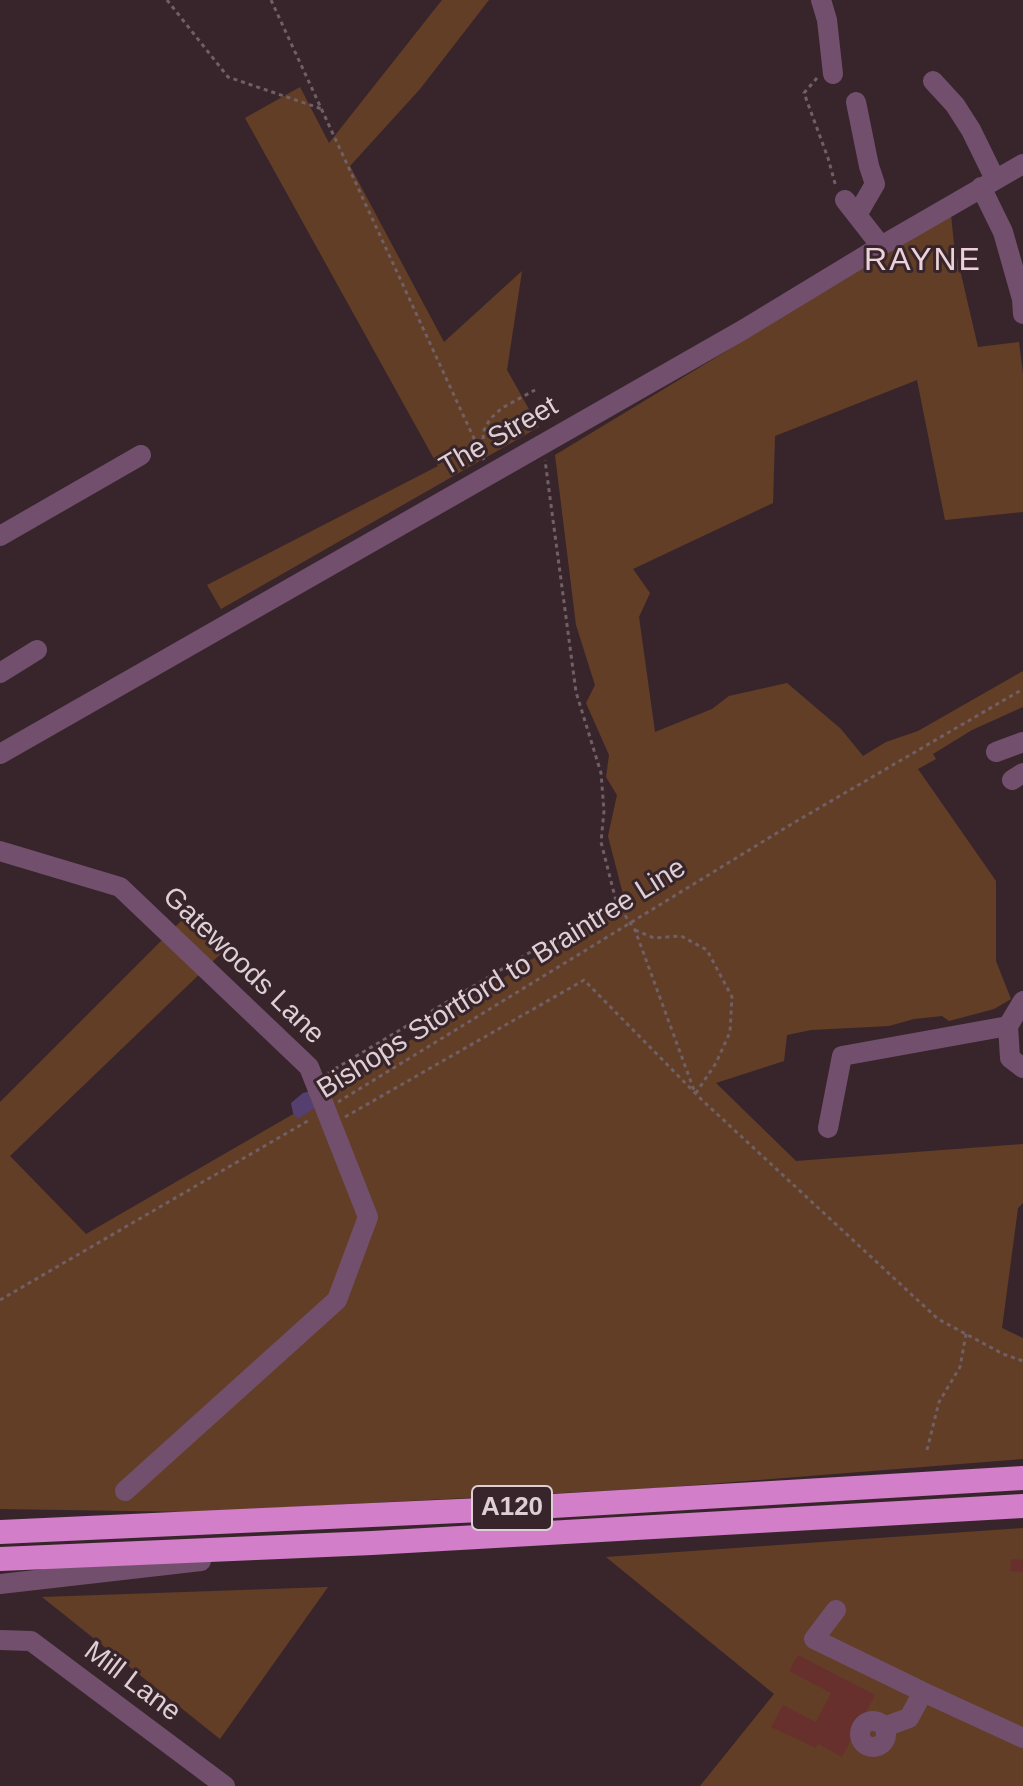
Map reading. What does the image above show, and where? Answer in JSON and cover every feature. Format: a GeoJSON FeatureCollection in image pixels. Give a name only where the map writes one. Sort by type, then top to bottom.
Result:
{"type":"FeatureCollection","features":[{"type":"Feature","properties":{"kind":"highway","name":"A120"},"geometry":{"type":"LineString","coordinates":[[0,1532],[503,1509],[1023,1478]]}},
{"type":"Feature","properties":{"kind":"highway","name":"A120"},"geometry":{"type":"LineString","coordinates":[[0,1559],[372,1543],[1023,1506]]}},
{"type":"Feature","properties":{"kind":"street"},"geometry":{"type":"LineString","coordinates":[[821,0],[827,20],[833,74]]}},
{"type":"Feature","properties":{"kind":"street"},"geometry":{"type":"LineString","coordinates":[[933,81],[955,105],[971,130],[1022,299],[1023,314]]}},
{"type":"Feature","properties":{"kind":"street"},"geometry":{"type":"LineString","coordinates":[[856,102],[875,184],[851,207],[881,246]]}},
{"type":"Feature","properties":{"kind":"street","name":"The Street"},"geometry":{"type":"LineString","coordinates":[[0,754],[741,331],[1023,164]]}},
{"type":"Feature","properties":{"kind":"street"},"geometry":{"type":"LineString","coordinates":[[0,536],[141,455]]}},
{"type":"Feature","properties":{"kind":"street"},"geometry":{"type":"LineString","coordinates":[[0,673],[37,650]]}},
{"type":"Feature","properties":{"kind":"street"},"geometry":{"type":"LineString","coordinates":[[996,752],[1023,742]]}},
{"type":"Feature","properties":{"kind":"street","name":"Gatewoods Lane"},"geometry":{"type":"LineString","coordinates":[[0,851],[120,887],[309,1067],[368,1217],[337,1300],[125,1491]]}},
{"type":"Feature","properties":{"kind":"street"},"geometry":{"type":"LineString","coordinates":[[1023,1001],[1008,1026],[1010,1058],[1023,1068]]}},
{"type":"Feature","properties":{"kind":"street"},"geometry":{"type":"LineString","coordinates":[[828,1128],[842,1056],[1008,1026]]}},
{"type":"Feature","properties":{"kind":"street"},"geometry":{"type":"LineString","coordinates":[[0,1584],[372,1543]]}},
{"type":"Feature","properties":{"kind":"street"},"geometry":{"type":"LineString","coordinates":[[836,1610],[814,1639],[1023,1738]]}},
{"type":"Feature","properties":{"kind":"street","name":"Mill Lane"},"geometry":{"type":"LineString","coordinates":[[0,1640],[31,1641],[225,1786]]}},
{"type":"Feature","properties":{"kind":"street"},"geometry":{"type":"LineString","coordinates":[[884,1727],[909,1718],[923,1692]]}},
{"type":"Feature","properties":{"kind":"path"},"geometry":{"type":"LineString","coordinates":[[167,0],[228,77],[322,109]]}},
{"type":"Feature","properties":{"kind":"path"},"geometry":{"type":"LineString","coordinates":[[271,0],[491,474]]}},
{"type":"Feature","properties":{"kind":"path"},"geometry":{"type":"LineString","coordinates":[[833,74],[814,79],[804,93],[838,193],[851,207]]}},
{"type":"Feature","properties":{"kind":"path"},"geometry":{"type":"LineString","coordinates":[[491,474],[482,448],[483,432],[490,419],[502,408],[535,390]]}},
{"type":"Feature","properties":{"kind":"path"},"geometry":{"type":"LineString","coordinates":[[541,446],[548,472],[576,692],[601,773],[604,811],[601,842],[616,901],[635,930],[696,1093]]}},
{"type":"Feature","properties":{"kind":"path","name":"Bishops Stortford to Braintree Line"},"geometry":{"type":"LineString","coordinates":[[0,1300],[329,1117],[790,825],[1023,689]]}},
{"type":"Feature","properties":{"kind":"path"},"geometry":{"type":"LineString","coordinates":[[315,1081],[616,901]]}},
{"type":"Feature","properties":{"kind":"path"},"geometry":{"type":"LineString","coordinates":[[635,930],[654,938],[681,936],[707,950],[732,997],[730,1032],[716,1063],[696,1093]]}},
{"type":"Feature","properties":{"kind":"path"},"geometry":{"type":"LineString","coordinates":[[329,1117],[584,980],[696,1093],[938,1319],[1003,1354],[1023,1361]]}},
{"type":"Feature","properties":{"kind":"path"},"geometry":{"type":"LineString","coordinates":[[927,1450],[939,1402],[960,1367],[966,1334]]}},
{"type":"Feature","properties":{"kind":"shaded area"},"geometry":{"type":"Polygon","coordinates":[[[442,0],[489,0],[420,89],[350,166],[444,342],[522,271],[507,370],[539,427],[221,609],[207,585],[438,466],[245,118],[300,87],[329,143],[442,0]]]}},
{"type":"Feature","properties":{"kind":"shaded area"},"geometry":{"type":"Polygon","coordinates":[[[951,215],[954,244],[978,347],[1019,342],[1023,374],[1023,512],[945,520],[917,380],[775,436],[773,503],[633,569],[650,593],[639,617],[655,732],[712,709],[729,696],[787,683],[841,729],[863,756],[886,742],[918,731],[1023,671],[1023,707],[972,730],[933,754],[936,759],[918,769],[996,881],[996,961],[1011,999],[994,1009],[949,1021],[942,1016],[889,1026],[811,1030],[787,1035],[784,1061],[716,1083],[796,1161],[1023,1144],[1023,1203],[1018,1208],[1002,1328],[1023,1338],[1023,1459],[658,1488],[195,1512],[0,1509],[0,1102],[192,910],[232,943],[10,1156],[86,1234],[340,1087],[547,949],[625,902],[608,836],[617,795],[606,777],[609,755],[586,703],[595,685],[576,625],[555,455],[951,215]]]}},
{"type":"Feature","properties":{"kind":"shaded area"},"geometry":{"type":"Polygon","coordinates":[[[311,1091],[320,1105],[298,1119],[291,1103],[303,1093],[311,1091]]]}},
{"type":"Feature","properties":{"kind":"shaded area"},"geometry":{"type":"Polygon","coordinates":[[[1023,1528],[1023,1786],[700,1786],[774,1694],[606,1557],[1023,1528]]]}},
{"type":"Feature","properties":{"kind":"shaded area"},"geometry":{"type":"Polygon","coordinates":[[[328,1587],[220,1739],[42,1597],[328,1587]]]}},
{"type":"Feature","properties":{"kind":"building"},"geometry":{"type":"Polygon","coordinates":[[[1011,1559],[1023,1560],[1023,1572],[1010,1571],[1011,1559]]]}},
{"type":"Feature","properties":{"kind":"building"},"geometry":{"type":"Polygon","coordinates":[[[798,1655],[875,1695],[842,1757],[818,1744],[816,1748],[771,1727],[783,1705],[816,1722],[831,1693],[789,1671],[798,1655]]]}},
{"type":"Feature","properties":{"kind":"district","name":"RAYNE"},"geometry":{"type":"Point","coordinates":[923,261]}}]}
